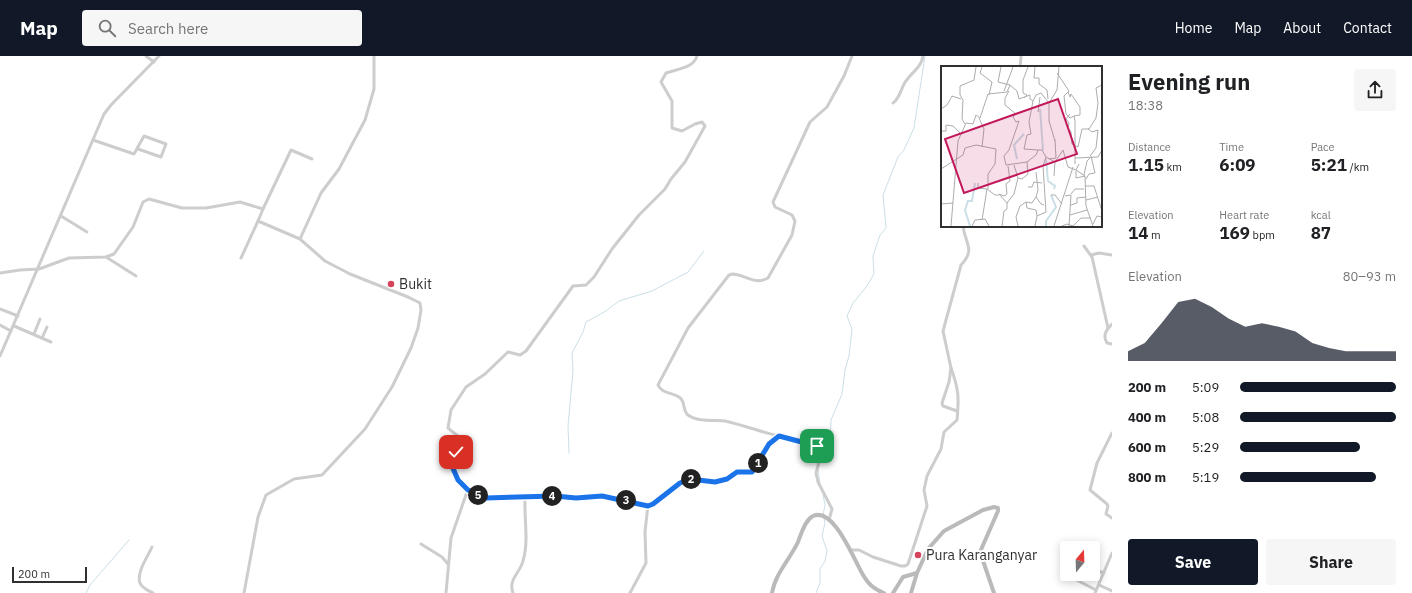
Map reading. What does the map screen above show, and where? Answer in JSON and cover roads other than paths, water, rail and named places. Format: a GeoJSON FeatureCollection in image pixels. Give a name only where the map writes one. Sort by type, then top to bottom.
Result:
{"type":"FeatureCollection","features":[{"type":"Feature","properties":{"kind":"street"},"geometry":{"type":"LineString","coordinates":[[146,56],[154,62]]}},
{"type":"Feature","properties":{"kind":"street"},"geometry":{"type":"LineString","coordinates":[[0,356],[39,269],[107,109],[159,56]]}},
{"type":"Feature","properties":{"kind":"street"},"geometry":{"type":"LineString","coordinates":[[300,239],[321,193],[339,169],[365,120],[374,89],[374,56]]}},
{"type":"Feature","properties":{"kind":"street"},"geometry":{"type":"LineString","coordinates":[[697,56],[696,60],[690,65],[666,73],[661,82],[672,101],[672,128],[682,131],[702,122],[705,124],[703,132],[685,162],[671,179],[663,192],[639,215],[612,248],[594,277],[586,285],[573,286],[526,351],[520,355],[508,352],[485,374],[466,387],[451,410],[448,428],[459,437],[462,442],[453,459],[453,469],[458,480],[468,490],[486,498],[602,496],[648,506],[653,504],[675,486],[690,479],[715,482],[727,479],[737,472],[752,472],[769,444],[779,436]]}},
{"type":"Feature","properties":{"kind":"street"},"geometry":{"type":"LineString","coordinates":[[829,520],[832,509],[818,482],[816,473],[822,451],[817,446],[726,422],[692,417],[684,410],[683,400],[678,396],[664,391],[658,385],[688,328],[729,275],[734,274],[756,281],[768,278],[792,235],[796,221],[792,215],[775,207],[773,202],[810,122],[827,106],[842,79],[852,56]]}},
{"type":"Feature","properties":{"kind":"street"},"geometry":{"type":"LineString","coordinates":[[893,103],[896,101],[905,82],[920,66],[923,56]]}},
{"type":"Feature","properties":{"kind":"street"},"geometry":{"type":"LineString","coordinates":[[1020,66],[1022,56]]}},
{"type":"Feature","properties":{"kind":"street"},"geometry":{"type":"LineString","coordinates":[[93,140],[133,154],[136,153],[144,136],[166,144],[161,157],[138,149]]}},
{"type":"Feature","properties":{"kind":"street"},"geometry":{"type":"LineString","coordinates":[[241,258],[291,150],[312,159]]}},
{"type":"Feature","properties":{"kind":"street"},"geometry":{"type":"LineString","coordinates":[[0,273],[39,269],[69,258],[106,257],[117,250],[133,227],[143,202],[149,199],[182,208],[211,207],[240,202],[263,210]]}},
{"type":"Feature","properties":{"kind":"street"},"geometry":{"type":"LineString","coordinates":[[61,216],[87,232]]}},
{"type":"Feature","properties":{"kind":"street"},"geometry":{"type":"LineString","coordinates":[[244,593],[258,517],[266,495],[294,479],[320,476],[365,429],[392,387],[411,348],[422,310],[420,303],[416,300],[365,282],[326,261],[300,239],[258,221]]}},
{"type":"Feature","properties":{"kind":"street"},"geometry":{"type":"LineString","coordinates":[[851,550],[859,550],[901,566],[907,565],[927,506],[924,490],[927,476],[942,446],[944,432],[957,421],[959,397],[943,333],[961,265],[966,261],[969,250],[963,227]]}},
{"type":"Feature","properties":{"kind":"street"},"geometry":{"type":"LineString","coordinates":[[1084,246],[1090,255],[1108,328],[1105,340],[1108,344],[1112,344]]}},
{"type":"Feature","properties":{"kind":"street"},"geometry":{"type":"LineString","coordinates":[[1090,255],[1103,253],[1112,255]]}},
{"type":"Feature","properties":{"kind":"street"},"geometry":{"type":"LineString","coordinates":[[106,257],[136,276]]}},
{"type":"Feature","properties":{"kind":"street"},"geometry":{"type":"LineString","coordinates":[[0,309],[18,316]]}},
{"type":"Feature","properties":{"kind":"street"},"geometry":{"type":"LineString","coordinates":[[34,334],[40,319]]}},
{"type":"Feature","properties":{"kind":"street"},"geometry":{"type":"LineString","coordinates":[[1108,328],[1112,324]]}},
{"type":"Feature","properties":{"kind":"street"},"geometry":{"type":"LineString","coordinates":[[0,325],[11,331]]}},
{"type":"Feature","properties":{"kind":"street"},"geometry":{"type":"LineString","coordinates":[[14,326],[51,342]]}},
{"type":"Feature","properties":{"kind":"street"},"geometry":{"type":"LineString","coordinates":[[42,338],[46,327]]}},
{"type":"Feature","properties":{"kind":"street"},"geometry":{"type":"LineString","coordinates":[[951,368],[949,382],[942,404],[943,406],[957,411]]}},
{"type":"Feature","properties":{"kind":"street"},"geometry":{"type":"LineString","coordinates":[[1112,433],[1096,463],[1090,488],[1091,492],[1108,506],[1106,514],[1112,518]]}},
{"type":"Feature","properties":{"kind":"street"},"geometry":{"type":"LineString","coordinates":[[446,593],[451,538],[468,490]]}},
{"type":"Feature","properties":{"kind":"street"},"geometry":{"type":"LineString","coordinates":[[512,593],[512,580],[524,558],[526,538],[525,498]]}},
{"type":"Feature","properties":{"kind":"street"},"geometry":{"type":"LineString","coordinates":[[630,593],[646,562],[645,532],[648,506]]}},
{"type":"Feature","properties":{"kind":"street"},"geometry":{"type":"LineString","coordinates":[[911,593],[917,573],[928,549],[944,531],[983,510],[996,507],[999,509],[997,515],[980,552],[994,593]]}},
{"type":"Feature","properties":{"kind":"street"},"geometry":{"type":"LineString","coordinates":[[772,593],[775,579],[790,557],[807,523],[814,516],[829,520],[851,550],[865,578],[872,587],[884,593]]}},
{"type":"Feature","properties":{"kind":"street"},"geometry":{"type":"LineString","coordinates":[[421,544],[437,554],[448,564]]}},
{"type":"Feature","properties":{"kind":"street"},"geometry":{"type":"LineString","coordinates":[[152,547],[144,564],[140,579],[141,585],[153,593]]}},
{"type":"Feature","properties":{"kind":"street"},"geometry":{"type":"LineString","coordinates":[[1078,581],[1096,591],[1112,553]]}},
{"type":"Feature","properties":{"kind":"street"},"geometry":{"type":"LineString","coordinates":[[1100,571],[1104,573]]}},
{"type":"Feature","properties":{"kind":"street"},"geometry":{"type":"LineString","coordinates":[[893,593],[903,577],[917,573]]}},
{"type":"Feature","properties":{"kind":"street"},"geometry":{"type":"LineString","coordinates":[[1099,585],[1112,591]]}},
{"type":"Feature","properties":{"kind":"waterway"},"geometry":{"type":"LineString","coordinates":[[822,455],[830,443],[831,420],[842,394],[845,370],[849,356],[852,329],[847,316],[853,303],[867,286],[874,274],[873,256],[880,235],[886,228],[883,195],[898,157],[904,150],[914,128],[925,56]]}},
{"type":"Feature","properties":{"kind":"waterway"},"geometry":{"type":"LineString","coordinates":[[569,453],[568,426],[573,371],[572,353],[583,332],[586,322],[606,311],[619,301],[652,291],[688,272],[704,251]]}},
{"type":"Feature","properties":{"kind":"waterway"},"geometry":{"type":"LineString","coordinates":[[818,469],[820,484]]}},
{"type":"Feature","properties":{"kind":"waterway"},"geometry":{"type":"LineString","coordinates":[[823,495],[825,505],[823,515]]}},
{"type":"Feature","properties":{"kind":"waterway"},"geometry":{"type":"LineString","coordinates":[[816,593],[820,583],[820,569],[825,561],[827,551],[822,536],[825,523],[824,518]]}},
{"type":"Feature","properties":{"kind":"waterway"},"geometry":{"type":"LineString","coordinates":[[86,593],[90,585],[129,540]]}},
{"type":"Feature","properties":{"kind":"place","name":"Bukit"},"geometry":{"type":"Point","coordinates":[391,284]}},
{"type":"Feature","properties":{"kind":"place","name":"Pura Karanganyar"},"geometry":{"type":"Point","coordinates":[918,555]}}]}
